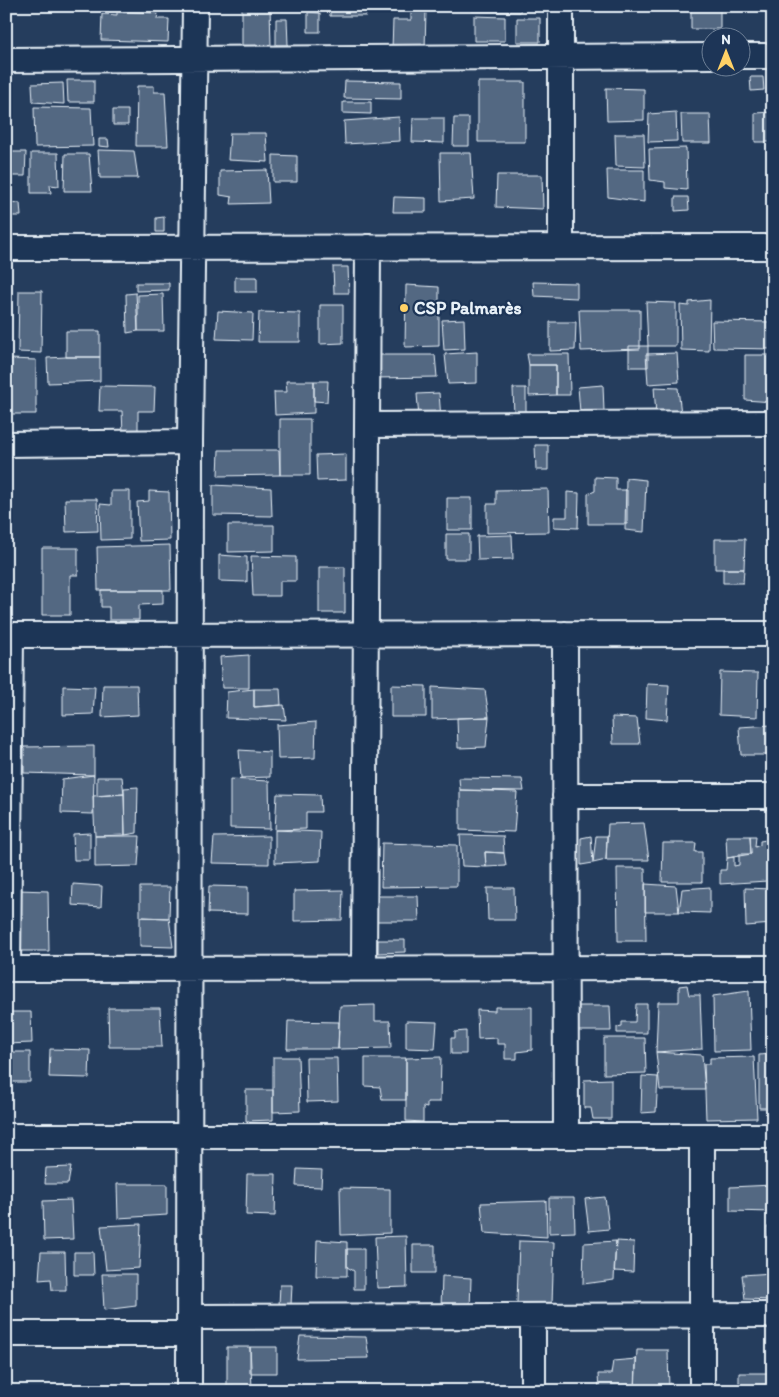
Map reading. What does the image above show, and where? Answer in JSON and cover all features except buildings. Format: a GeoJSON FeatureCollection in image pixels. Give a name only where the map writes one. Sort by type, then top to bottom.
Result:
{"type":"FeatureCollection","features":[{"type":"Feature","properties":{"kind":"street"},"geometry":{"type":"LineString","coordinates":[[189,1391],[190,442],[195,6]]}},
{"type":"Feature","properties":{"kind":"street"},"geometry":{"type":"LineString","coordinates":[[561,6],[561,247]]}},
{"type":"Feature","properties":{"kind":"street"},"geometry":{"type":"LineString","coordinates":[[6,60],[702,56]]}},
{"type":"Feature","properties":{"kind":"street"},"geometry":{"type":"LineString","coordinates":[[752,56],[773,56]]}},
{"type":"Feature","properties":{"kind":"street"},"geometry":{"type":"LineString","coordinates":[[364,968],[368,247]]}},
{"type":"Feature","properties":{"kind":"street"},"geometry":{"type":"LineString","coordinates":[[6,248],[773,247]]}},
{"type":"Feature","properties":{"kind":"street"},"geometry":{"type":"LineString","coordinates":[[367,425],[773,423]]}},
{"type":"Feature","properties":{"kind":"street"},"geometry":{"type":"LineString","coordinates":[[6,444],[190,442]]}},
{"type":"Feature","properties":{"kind":"street"},"geometry":{"type":"LineString","coordinates":[[565,634],[564,968],[566,1136]]}},
{"type":"Feature","properties":{"kind":"street"},"geometry":{"type":"LineString","coordinates":[[773,634],[9,635],[7,969],[773,968]]}},
{"type":"Feature","properties":{"kind":"street"},"geometry":{"type":"LineString","coordinates":[[565,796],[773,796]]}},
{"type":"Feature","properties":{"kind":"street"},"geometry":{"type":"LineString","coordinates":[[6,1136],[773,1136]]}},
{"type":"Feature","properties":{"kind":"street"},"geometry":{"type":"LineString","coordinates":[[702,1136],[702,1391]]}},
{"type":"Feature","properties":{"kind":"street"},"geometry":{"type":"LineString","coordinates":[[6,1334],[189,1326],[533,1316],[773,1315]]}},
{"type":"Feature","properties":{"kind":"street"},"geometry":{"type":"LineString","coordinates":[[533,1316],[533,1391]]}},
{"type":"Feature","properties":{"kind":"place","name":"CSP Palmarès"},"geometry":{"type":"Point","coordinates":[404,308]}}]}
